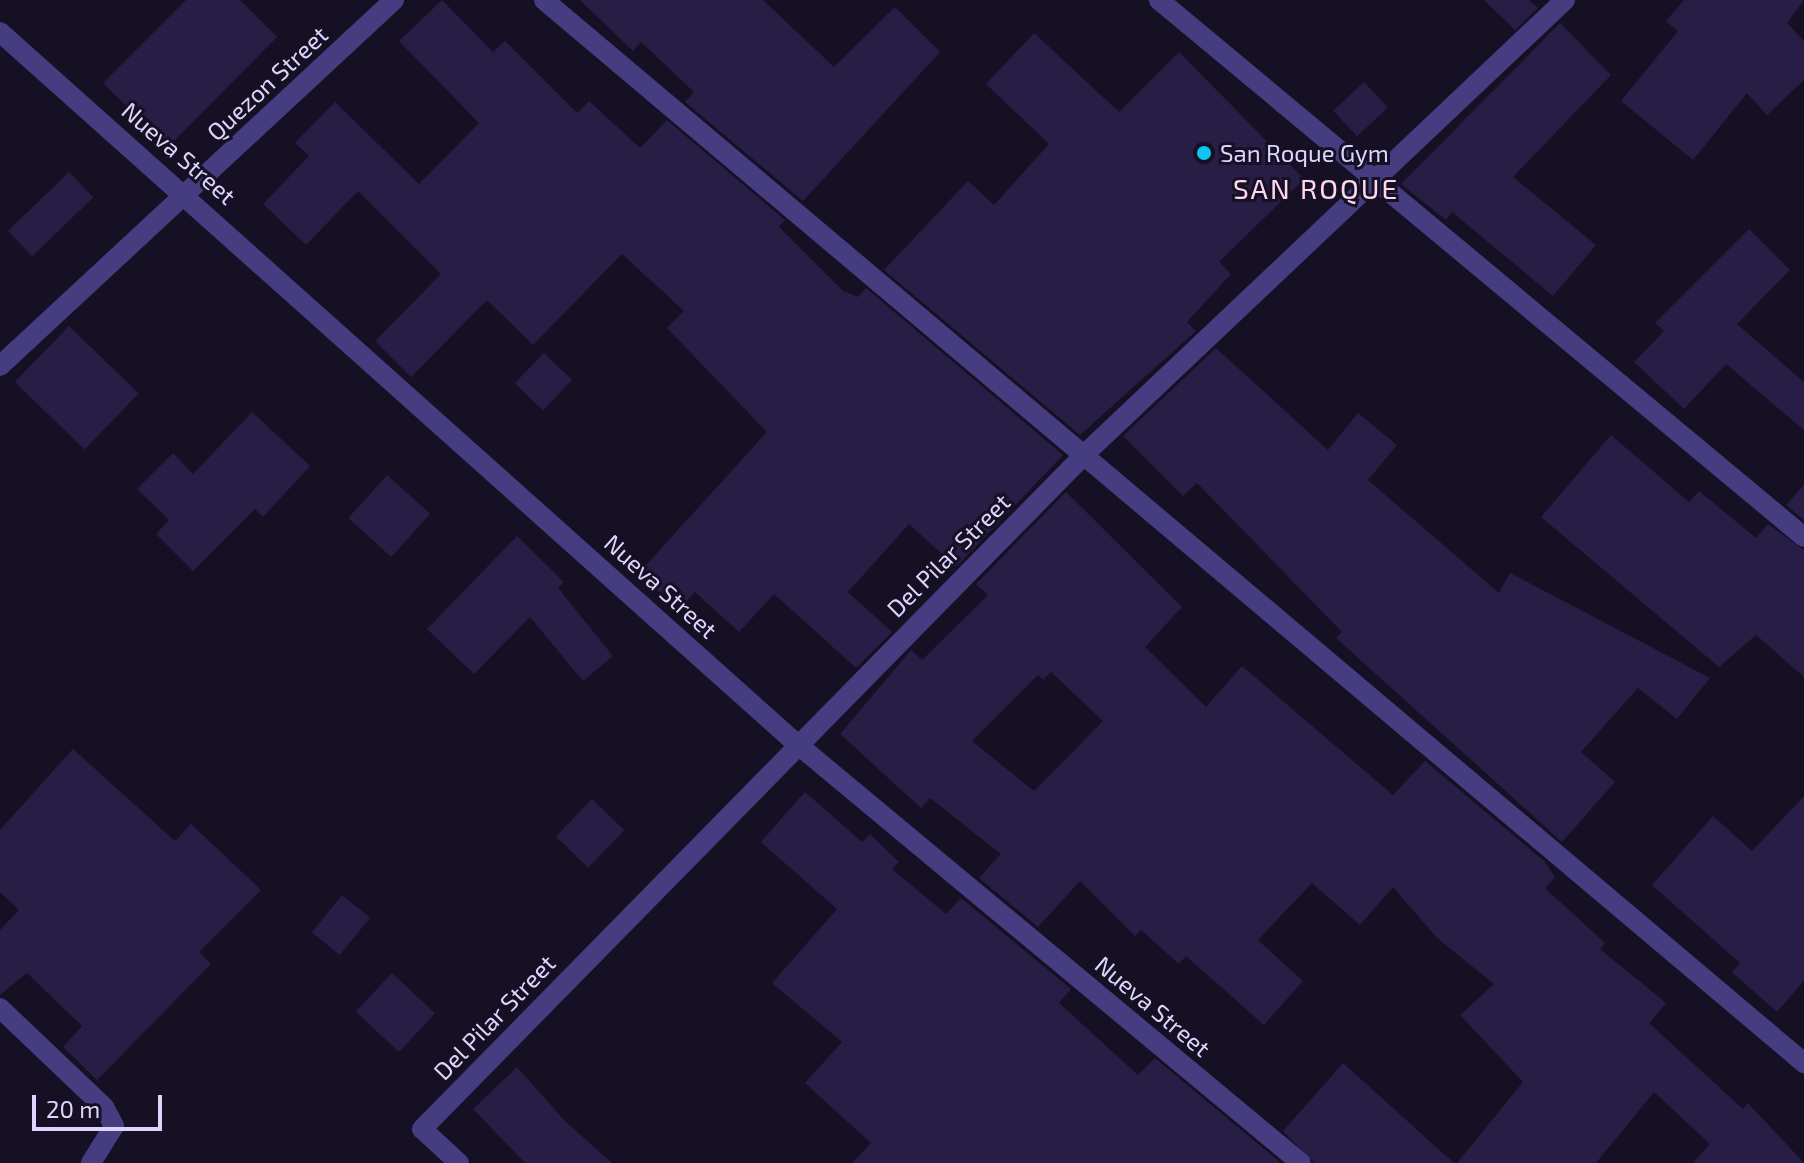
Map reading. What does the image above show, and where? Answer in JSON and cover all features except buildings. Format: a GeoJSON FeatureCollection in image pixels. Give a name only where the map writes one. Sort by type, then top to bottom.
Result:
{"type":"FeatureCollection","features":[{"type":"Feature","properties":{"kind":"street","name":"Quezon Street"},"geometry":{"type":"LineString","coordinates":[[0,366],[394,0]]}},
{"type":"Feature","properties":{"kind":"street"},"geometry":{"type":"LineString","coordinates":[[544,0],[1087,452],[1804,1063]]}},
{"type":"Feature","properties":{"kind":"street"},"geometry":{"type":"LineString","coordinates":[[1159,0],[1376,176],[1804,537]]}},
{"type":"Feature","properties":{"kind":"street","name":"Del Pilar Street"},"geometry":{"type":"LineString","coordinates":[[459,1163],[422,1129],[1087,452],[1565,0]]}},
{"type":"Feature","properties":{"kind":"street","name":"Nueva Street"},"geometry":{"type":"LineString","coordinates":[[0,32],[187,194],[797,744],[1301,1163]]}},
{"type":"Feature","properties":{"kind":"street"},"geometry":{"type":"LineString","coordinates":[[0,1008],[104,1107],[114,1126],[91,1163]]}},
{"type":"Feature","properties":{"kind":"place","name":"San Roque Gym"},"geometry":{"type":"Point","coordinates":[1204,153]}},
{"type":"Feature","properties":{"kind":"district","name":"SAN ROQUE"},"geometry":{"type":"Point","coordinates":[1316,188]}}]}
